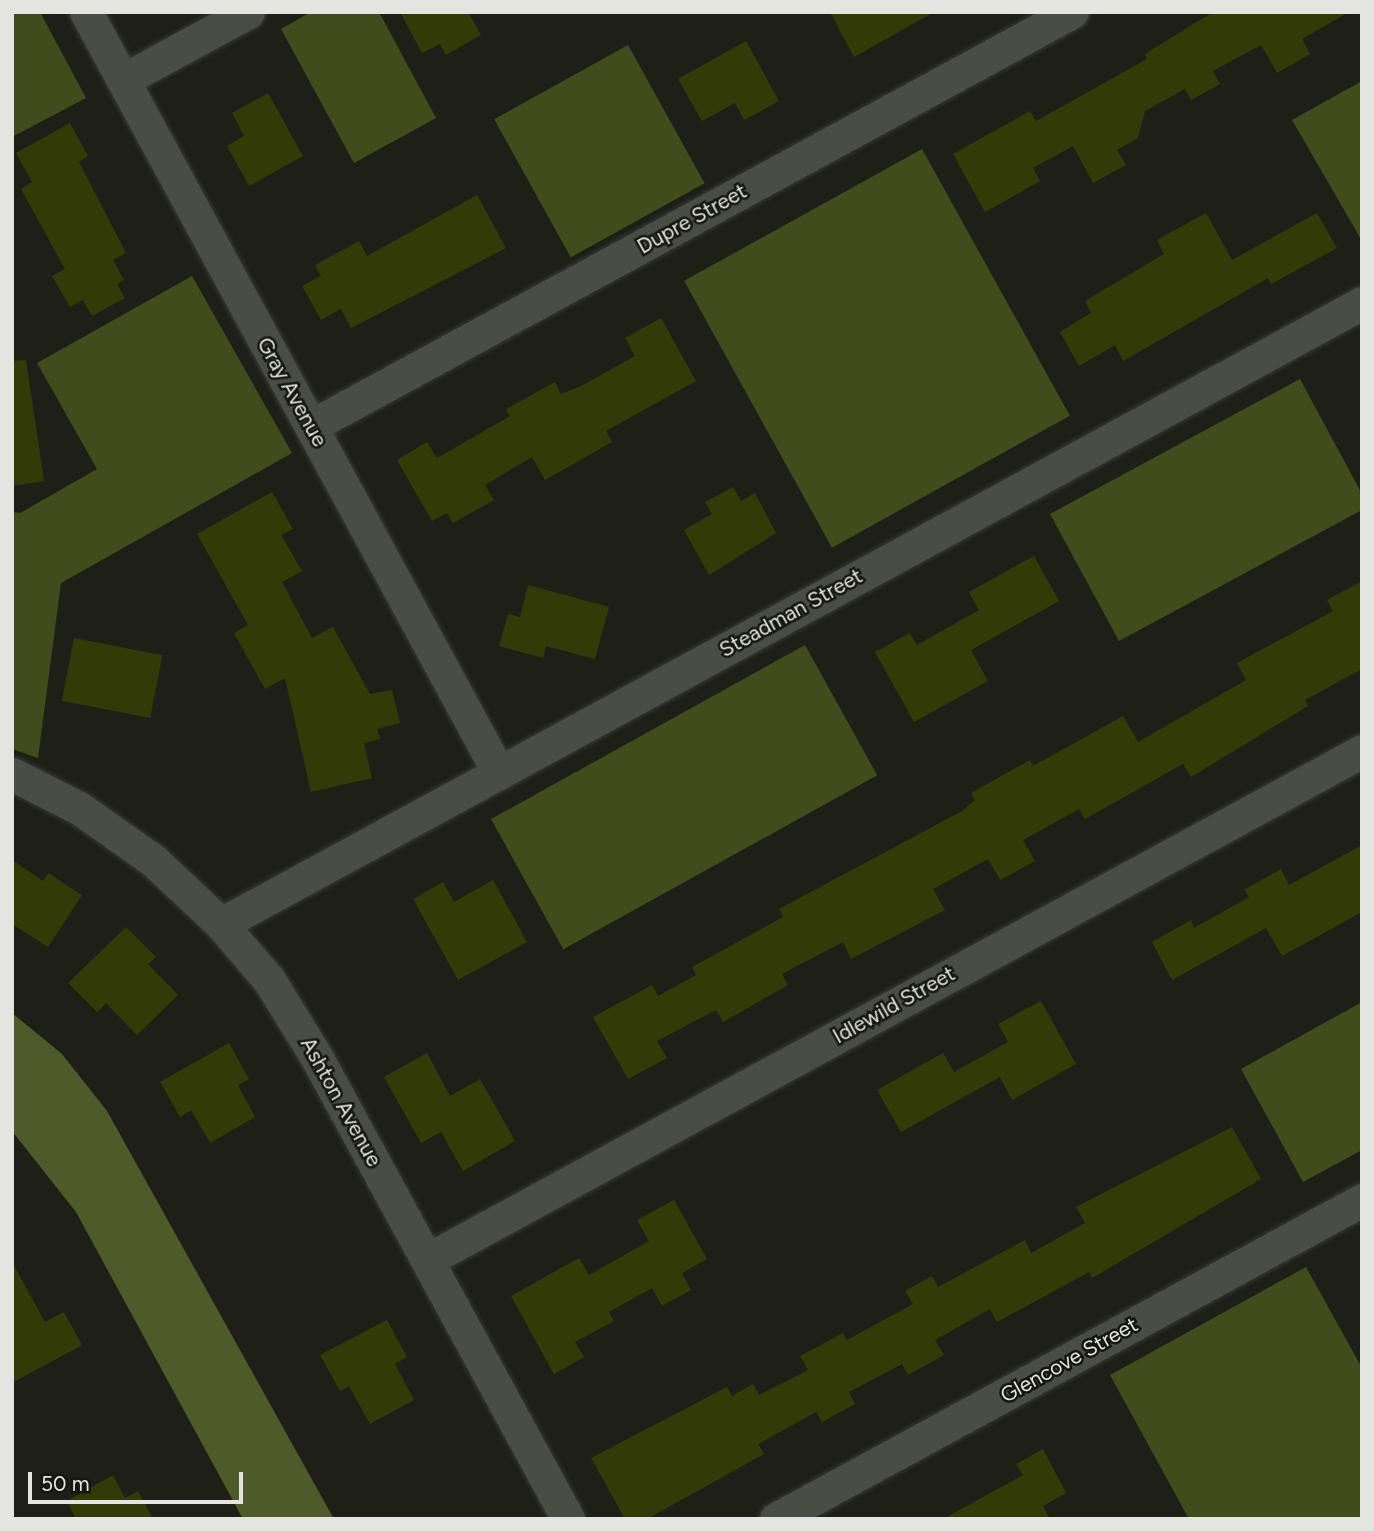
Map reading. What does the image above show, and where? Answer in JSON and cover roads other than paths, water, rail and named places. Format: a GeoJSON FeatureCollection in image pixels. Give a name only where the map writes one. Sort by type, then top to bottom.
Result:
{"type":"FeatureCollection","features":[{"type":"Feature","properties":{"kind":"street","name":"Gray Avenue"},"geometry":{"type":"LineString","coordinates":[[86,12],[499,773]]}},
{"type":"Feature","properties":{"kind":"street"},"geometry":{"type":"LineString","coordinates":[[122,80],[248,12]]}},
{"type":"Feature","properties":{"kind":"street","name":"Dupre Street"},"geometry":{"type":"LineString","coordinates":[[310,426],[1073,12]]}},
{"type":"Feature","properties":{"kind":"street","name":"Steadman Street"},"geometry":{"type":"LineString","coordinates":[[221,923],[1362,303]]}},
{"type":"Feature","properties":{"kind":"street","name":"Idlewild Street"},"geometry":{"type":"LineString","coordinates":[[427,1260],[1362,751]]}},
{"type":"Feature","properties":{"kind":"street","name":"Ashton Avenue"},"geometry":{"type":"LineString","coordinates":[[12,774],[117,834],[221,923],[294,1018],[568,1519]]}},
{"type":"Feature","properties":{"kind":"street","name":"Glencove Street"},"geometry":{"type":"LineString","coordinates":[[776,1519],[1362,1200]]}}]}
